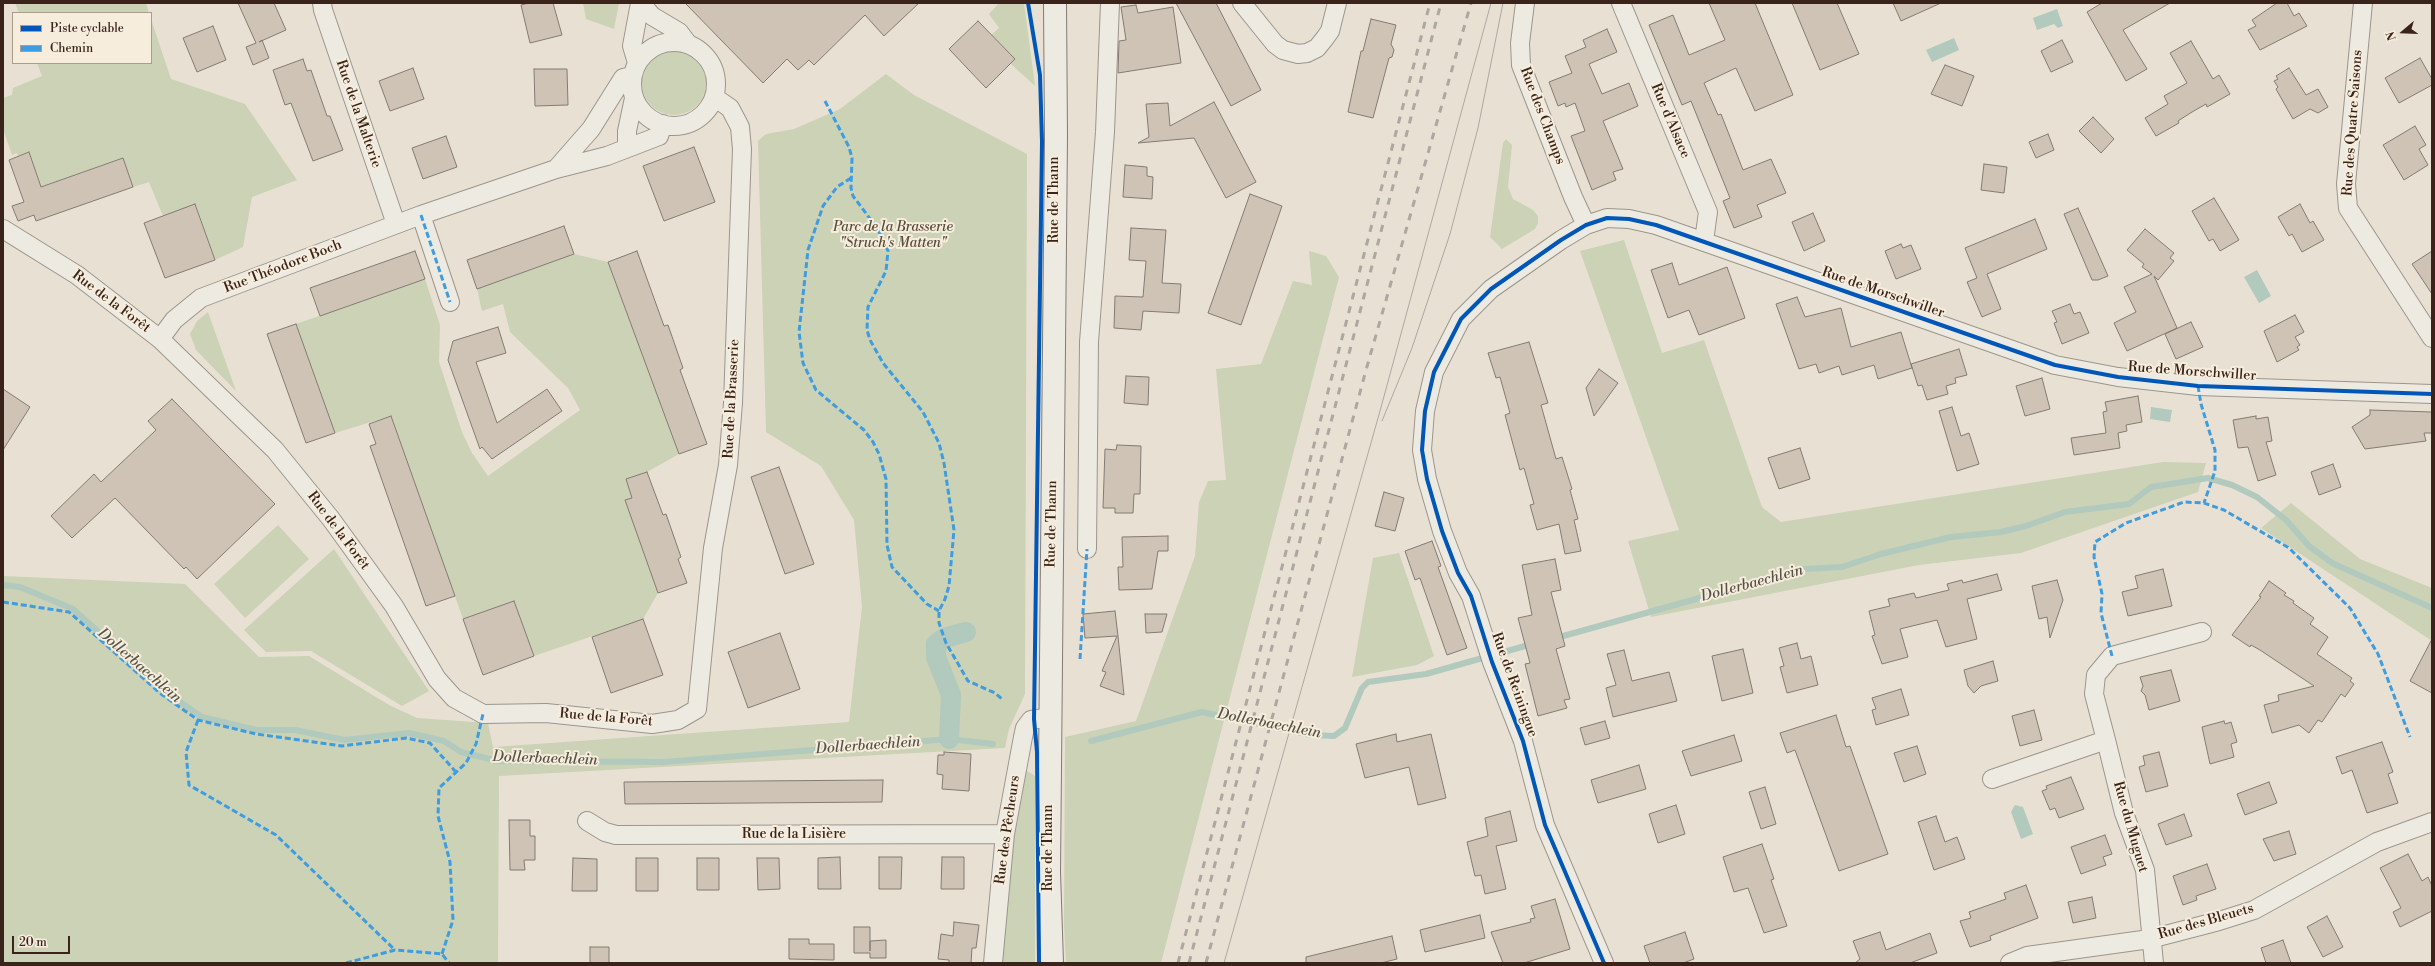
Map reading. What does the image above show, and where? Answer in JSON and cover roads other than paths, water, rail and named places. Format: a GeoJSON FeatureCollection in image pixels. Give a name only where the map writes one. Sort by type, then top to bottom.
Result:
{"type":"FeatureCollection","features":[{"type":"Feature","properties":{"kind":"main road","name":"Rue de Thann"},"geometry":{"type":"LineString","coordinates":[[1042,3],[1056,85]]}},
{"type":"Feature","properties":{"kind":"main road","name":"Rue de Thann"},"geometry":{"type":"LineString","coordinates":[[1052,963],[1049,872],[1056,85],[1055,3]]}},
{"type":"Feature","properties":{"kind":"street","name":"Rue de la Malterie"},"geometry":{"type":"LineString","coordinates":[[322,3],[323,10],[396,224]]}},
{"type":"Feature","properties":{"kind":"street"},"geometry":{"type":"LineString","coordinates":[[640,3],[652,16],[679,32],[688,44]]}},
{"type":"Feature","properties":{"kind":"street"},"geometry":{"type":"LineString","coordinates":[[627,148],[627,131],[634,98],[635,69],[632,46],[640,3]]}},
{"type":"Feature","properties":{"kind":"street"},"geometry":{"type":"LineString","coordinates":[[1087,549],[1090,342],[1105,132],[1110,3]]}},
{"type":"Feature","properties":{"kind":"street"},"geometry":{"type":"LineString","coordinates":[[1242,4],[1276,44],[1283,50],[1298,54],[1307,53],[1316,48],[1325,38],[1334,20],[1337,3]]}},
{"type":"Feature","properties":{"kind":"street","name":"Rue des Champs"},"geometry":{"type":"LineString","coordinates":[[1525,3],[1521,32],[1522,65],[1573,197],[1586,225]]}},
{"type":"Feature","properties":{"kind":"street","name":"Rue d'Alsace"},"geometry":{"type":"LineString","coordinates":[[1621,3],[1708,212],[1704,241]]}},
{"type":"Feature","properties":{"kind":"street","name":"Rue des Quatre Saisons"},"geometry":{"type":"LineString","coordinates":[[2363,3],[2346,184],[2348,208],[2432,338]]}},
{"type":"Feature","properties":{"kind":"street"},"geometry":{"type":"LineString","coordinates":[[634,98],[641,110],[650,119],[663,124],[676,126],[688,124],[704,113],[714,97],[716,84],[714,71],[709,60],[700,50],[688,44],[677,42],[654,47],[644,54],[635,69]]}},
{"type":"Feature","properties":{"kind":"street","name":"Rue Théodore Boch"},"geometry":{"type":"LineString","coordinates":[[556,169],[591,129],[623,78],[635,69]]}},
{"type":"Feature","properties":{"kind":"street","name":"Rue de la Brasserie"},"geometry":{"type":"LineString","coordinates":[[697,709],[713,548],[728,465],[733,403],[742,149],[740,127],[730,108],[714,97]]}},
{"type":"Feature","properties":{"kind":"street","name":"Rue Théodore Boch"},"geometry":{"type":"LineString","coordinates":[[160,339],[174,320],[201,298],[396,224],[556,169],[607,156],[659,136],[663,124]]}},
{"type":"Feature","properties":{"kind":"street"},"geometry":{"type":"LineString","coordinates":[[421,216],[450,302]]}},
{"type":"Feature","properties":{"kind":"street","name":"Rue de Morschwiller"},"geometry":{"type":"LineString","coordinates":[[1425,411],[1434,372],[1440,357],[1461,319],[1471,307],[1504,279],[1586,225],[1607,218],[1629,219],[1704,241],[2055,365],[2118,377],[2198,386],[2432,394]]}},
{"type":"Feature","properties":{"kind":"street","name":"Rue de la Forêt"},"geometry":{"type":"LineString","coordinates":[[3,229],[77,275],[160,339],[280,456],[331,519],[394,606],[437,679],[454,698],[483,714],[546,712],[652,724],[678,720],[697,709]]}},
{"type":"Feature","properties":{"kind":"street","name":"Rue de Reiningue"},"geometry":{"type":"LineString","coordinates":[[1425,411],[1422,450],[1431,495],[1453,561],[1474,603],[1490,656],[1504,688],[1526,752],[1545,825],[1604,963]]}},
{"type":"Feature","properties":{"kind":"street","name":"Rue du Muguet"},"geometry":{"type":"LineString","coordinates":[[2154,963],[2150,938],[2145,870],[2124,812],[2094,694],[2096,675],[2112,656],[2202,632]]}},
{"type":"Feature","properties":{"kind":"street","name":"Rue des Pêcheurs"},"geometry":{"type":"LineString","coordinates":[[993,963],[1005,834],[1025,728],[1031,720],[1051,717]]}},
{"type":"Feature","properties":{"kind":"street"},"geometry":{"type":"LineString","coordinates":[[1992,779],[2106,740]]}},
{"type":"Feature","properties":{"kind":"street","name":"Rue de la Lisière"},"geometry":{"type":"LineString","coordinates":[[587,821],[605,832],[616,835],[1005,834]]}},
{"type":"Feature","properties":{"kind":"street","name":"Rue des Bleuets"},"geometry":{"type":"LineString","coordinates":[[2010,963],[2027,956],[2150,938],[2219,921],[2254,910],[2377,842],[2432,822]]}},
{"type":"Feature","properties":{"kind":"waterway","name":"Dollerbaechlein"},"geometry":{"type":"LineString","coordinates":[[1556,638],[1804,569],[1842,567],[1881,554],[1951,537],[2001,532],[2026,526],[2065,512],[2129,504],[2151,487],[2208,478],[2232,485],[2257,497],[2286,520],[2309,546],[2332,563],[2432,608]]}},
{"type":"Feature","properties":{"kind":"waterway","name":"Dollerbaechlein"},"geometry":{"type":"LineString","coordinates":[[3,585],[20,587],[73,609],[164,691],[202,717],[256,730],[295,730],[344,740],[409,733],[444,741],[461,752],[498,761],[664,762],[949,739],[993,744]]}},
{"type":"Feature","properties":{"kind":"waterway"},"geometry":{"type":"LineString","coordinates":[[949,739],[951,695],[936,657],[936,644],[944,638],[966,632]]}},
{"type":"Feature","properties":{"kind":"waterway","name":"Dollerbaechlein"},"geometry":{"type":"LineString","coordinates":[[1091,741],[1202,712],[1311,735],[1334,736],[1345,728],[1362,688],[1368,682],[1426,674],[1532,644]]}},
{"type":"Feature","properties":{"kind":"tram line"},"geometry":{"type":"LineString","coordinates":[[1224,963],[1380,411],[1491,3]]}},
{"type":"Feature","properties":{"kind":"tram line"},"geometry":{"type":"LineString","coordinates":[[1382,421],[1412,348],[1450,234],[1478,128],[1503,3]]}},
{"type":"Feature","properties":{"kind":"railway"},"geometry":{"type":"LineString","coordinates":[[1178,963],[1430,3]]}},
{"type":"Feature","properties":{"kind":"railway"},"geometry":{"type":"LineString","coordinates":[[1189,963],[1441,3]]}},
{"type":"Feature","properties":{"kind":"railway"},"geometry":{"type":"LineString","coordinates":[[1206,963],[1366,370],[1471,3]]}},
{"type":"Feature","properties":{"kind":"park label","name":"Parc de la Brasserie \"Struch's Matten\""},"geometry":{"type":"Point","coordinates":[893,236]}}]}
